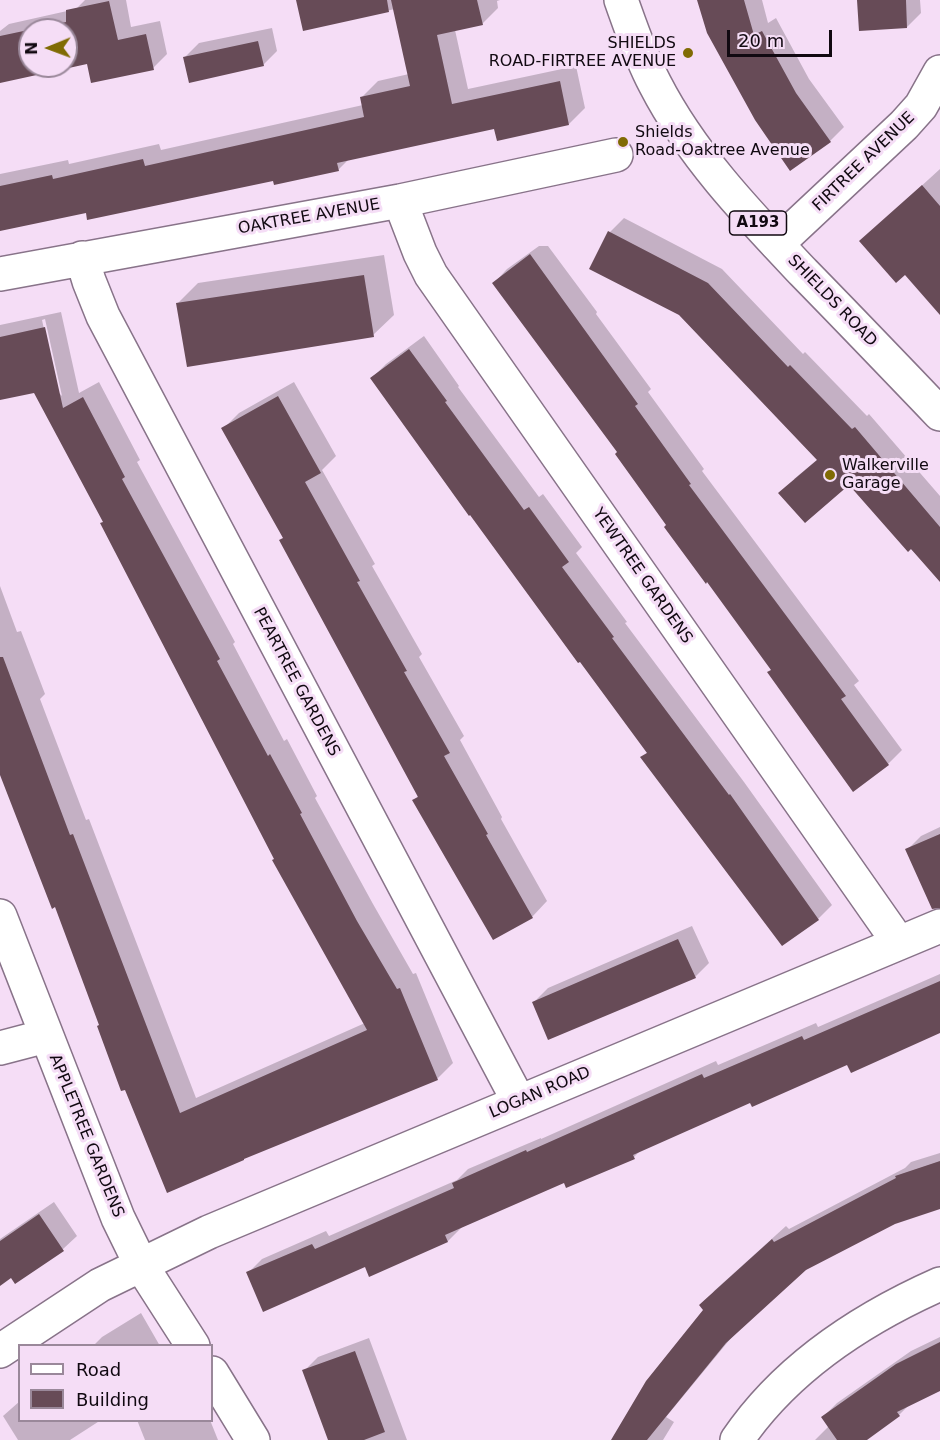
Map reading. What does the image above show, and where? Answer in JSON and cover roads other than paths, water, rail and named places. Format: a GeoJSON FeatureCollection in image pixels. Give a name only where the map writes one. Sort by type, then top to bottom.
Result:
{"type":"FeatureCollection","features":[{"type":"Feature","properties":{"kind":"street","name":"SHIELDS ROAD"},"geometry":{"type":"LineString","coordinates":[[621,0],[655,84],[687,138],[719,180],[940,414]]}},
{"type":"Feature","properties":{"kind":"street","name":"FIRTREE AVENUE"},"geometry":{"type":"LineString","coordinates":[[777,244],[904,125],[921,105],[940,72]]}},
{"type":"Feature","properties":{"kind":"street","name":"OAKTREE AVENUE"},"geometry":{"type":"LineString","coordinates":[[0,274],[400,201],[616,154]]}},
{"type":"Feature","properties":{"kind":"street","name":"YEWTREE GARDENS"},"geometry":{"type":"LineString","coordinates":[[400,201],[420,254],[431,275],[900,943]]}},
{"type":"Feature","properties":{"kind":"street","name":"PEARTREE GARDENS"},"geometry":{"type":"LineString","coordinates":[[82,258],[103,316],[519,1102]]}},
{"type":"Feature","properties":{"kind":"street","name":"APPLETREE GARDENS"},"geometry":{"type":"LineString","coordinates":[[0,916],[118,1218],[141,1265],[192,1344]]}},
{"type":"Feature","properties":{"kind":"street","name":"LOGAN ROAD"},"geometry":{"type":"LineString","coordinates":[[0,1351],[100,1285],[209,1232],[940,926]]}},
{"type":"Feature","properties":{"kind":"street"},"geometry":{"type":"LineString","coordinates":[[0,1048],[46,1036]]}},
{"type":"Feature","properties":{"kind":"street"},"geometry":{"type":"LineString","coordinates":[[737,1440],[748,1423],[785,1383],[830,1345],[882,1312],[940,1284]]}},
{"type":"Feature","properties":{"kind":"street"},"geometry":{"type":"LineString","coordinates":[[213,1375],[253,1440]]}},
{"type":"Feature","properties":{"kind":"place","name":"SHIELDS ROAD-FIRTREE AVENUE"},"geometry":{"type":"Point","coordinates":[688,53]}},
{"type":"Feature","properties":{"kind":"place","name":"Shields Road-Oaktree Avenue"},"geometry":{"type":"Point","coordinates":[623,142]}},
{"type":"Feature","properties":{"kind":"place","name":"Walkerville Garage"},"geometry":{"type":"Point","coordinates":[830,475]}}]}
